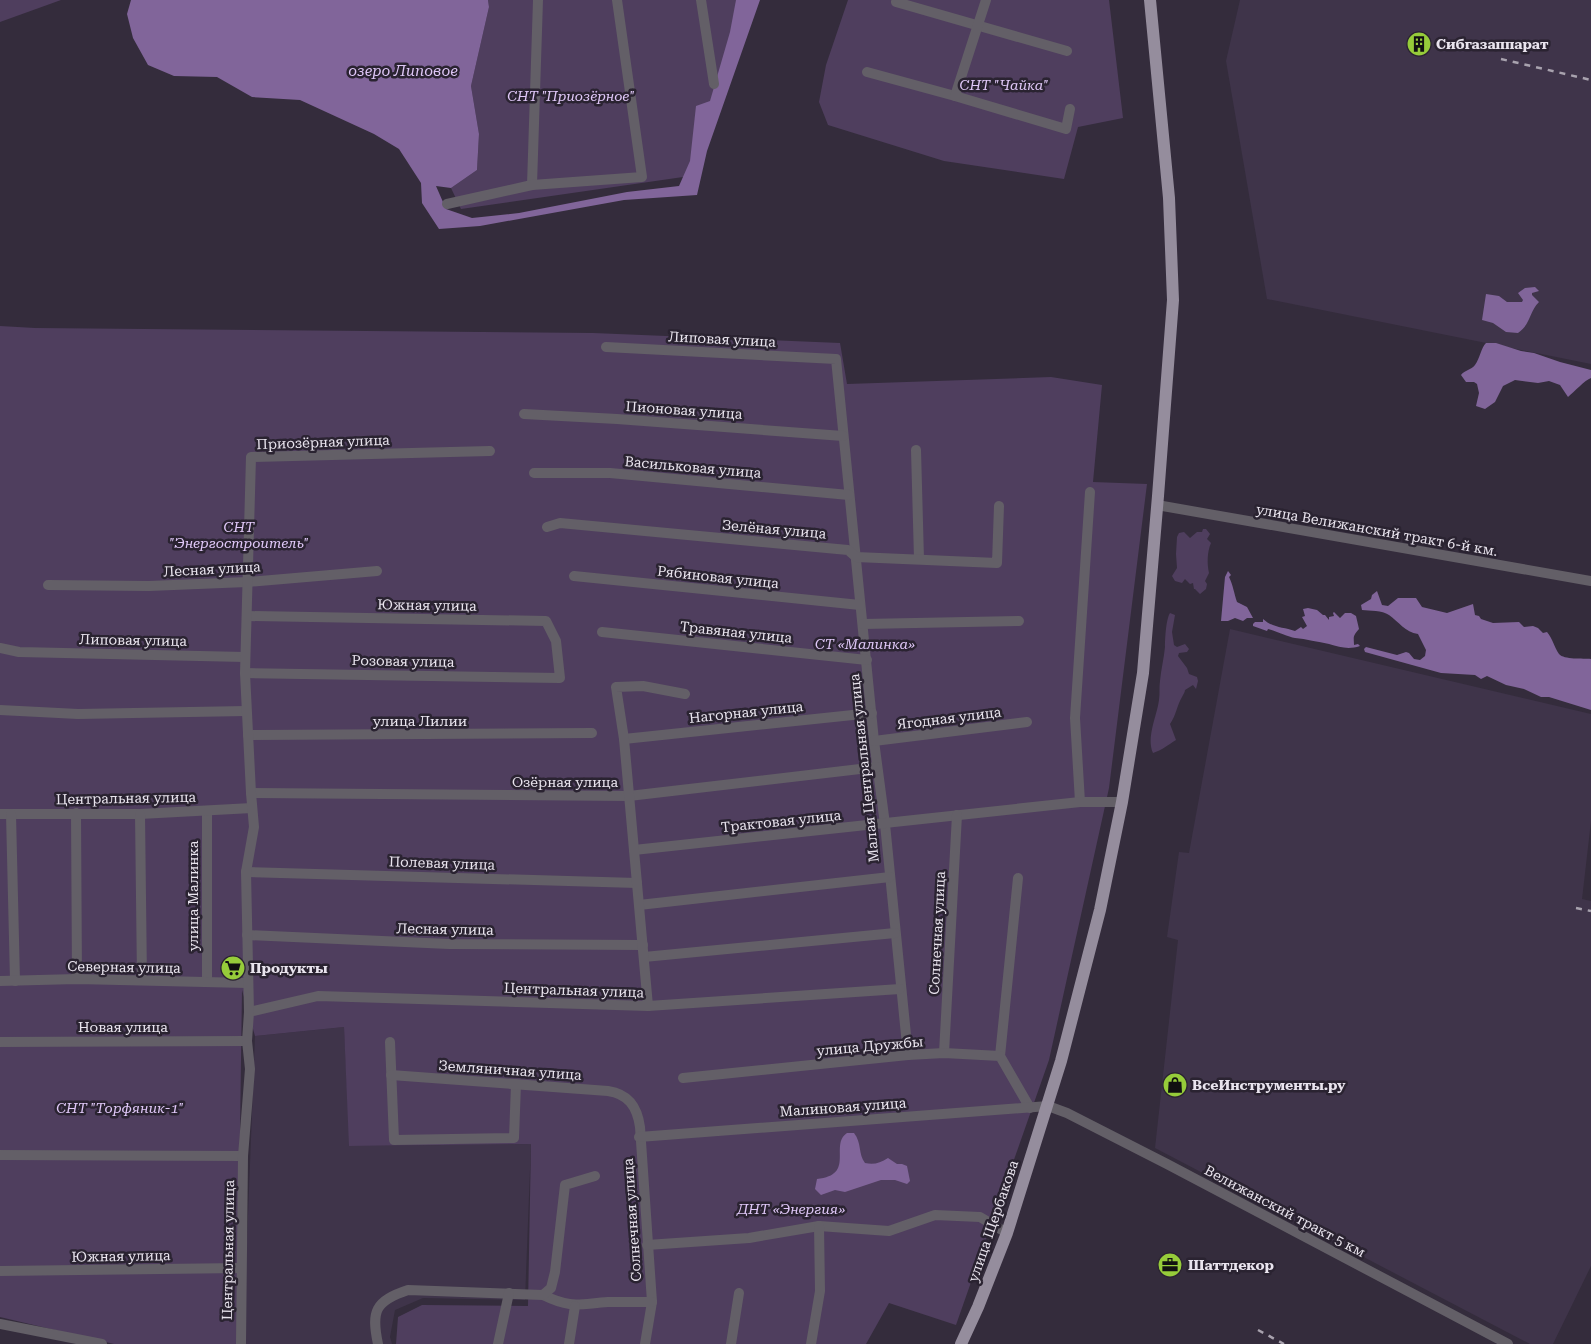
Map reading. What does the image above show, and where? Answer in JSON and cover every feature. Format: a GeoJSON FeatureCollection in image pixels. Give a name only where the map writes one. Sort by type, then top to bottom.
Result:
{"type":"FeatureCollection","features":[{"type":"Feature","properties":{"kind":"main road","name":"улица Щербакова"},"geometry":{"type":"LineString","coordinates":[[961,1344],[978,1307],[1007,1233],[1048,1106],[1100,910],[1122,802],[1143,673],[1173,300],[1169,198],[1150,0]]}},
{"type":"Feature","properties":{"kind":"street"},"geometry":{"type":"LineString","coordinates":[[532,185],[538,0]]}},
{"type":"Feature","properties":{"kind":"street"},"geometry":{"type":"LineString","coordinates":[[447,204],[532,185],[642,177],[617,0]]}},
{"type":"Feature","properties":{"kind":"street"},"geometry":{"type":"LineString","coordinates":[[701,0],[714,84]]}},
{"type":"Feature","properties":{"kind":"street"},"geometry":{"type":"LineString","coordinates":[[955,96],[986,0]]}},
{"type":"Feature","properties":{"kind":"street"},"geometry":{"type":"LineString","coordinates":[[896,2],[1067,51]]}},
{"type":"Feature","properties":{"kind":"street"},"geometry":{"type":"LineString","coordinates":[[867,72],[955,96],[1066,130],[1070,108]]}},
{"type":"Feature","properties":{"kind":"street","name":"Липовая улица"},"geometry":{"type":"LineString","coordinates":[[606,347],[836,359]]}},
{"type":"Feature","properties":{"kind":"street","name":"Малая Центральная улица"},"geometry":{"type":"LineString","coordinates":[[836,359],[842,436],[874,741],[885,824],[908,1055]]}},
{"type":"Feature","properties":{"kind":"street","name":"Пионовая улица"},"geometry":{"type":"LineString","coordinates":[[524,414],[842,436]]}},
{"type":"Feature","properties":{"kind":"street"},"geometry":{"type":"LineString","coordinates":[[916,450],[919,559]]}},
{"type":"Feature","properties":{"kind":"street","name":"Приозёрная улица"},"geometry":{"type":"LineString","coordinates":[[247,582],[251,457],[490,451]]}},
{"type":"Feature","properties":{"kind":"street","name":"Васильковая улица"},"geometry":{"type":"LineString","coordinates":[[534,473],[610,473],[849,495]]}},
{"type":"Feature","properties":{"kind":"street"},"geometry":{"type":"LineString","coordinates":[[1080,802],[1075,718],[1090,492]]}},
{"type":"Feature","properties":{"kind":"street","name":"Зелёная улица"},"geometry":{"type":"LineString","coordinates":[[547,527],[560,523],[838,549],[848,550],[856,557],[997,563],[999,506]]}},
{"type":"Feature","properties":{"kind":"street","name":"улица Велижанский тракт 6-й км."},"geometry":{"type":"LineString","coordinates":[[1157,506],[1591,581]]}},
{"type":"Feature","properties":{"kind":"street","name":"Лесная улица"},"geometry":{"type":"LineString","coordinates":[[48,585],[149,586],[247,582],[377,572]]}},
{"type":"Feature","properties":{"kind":"street","name":"Рябиновая улица"},"geometry":{"type":"LineString","coordinates":[[574,576],[860,605]]}},
{"type":"Feature","properties":{"kind":"street","name":"Центральная улица"},"geometry":{"type":"LineString","coordinates":[[241,1344],[243,1156],[250,1069],[247,1041],[249,1012],[246,872],[254,827],[246,711],[247,582]]}},
{"type":"Feature","properties":{"kind":"street","name":"Южная улица"},"geometry":{"type":"LineString","coordinates":[[248,616],[546,621],[556,641],[560,678]]}},
{"type":"Feature","properties":{"kind":"street"},"geometry":{"type":"LineString","coordinates":[[863,624],[1018,621]]}},
{"type":"Feature","properties":{"kind":"street","name":"Травяная улица"},"geometry":{"type":"LineString","coordinates":[[602,632],[867,660]]}},
{"type":"Feature","properties":{"kind":"street","name":"Липовая улица"},"geometry":{"type":"LineString","coordinates":[[0,648],[19,652],[245,656]]}},
{"type":"Feature","properties":{"kind":"street","name":"Розовая улица"},"geometry":{"type":"LineString","coordinates":[[245,673],[560,678]]}},
{"type":"Feature","properties":{"kind":"street"},"geometry":{"type":"LineString","coordinates":[[648,1006],[624,739],[616,687],[643,686],[686,694]]}},
{"type":"Feature","properties":{"kind":"street"},"geometry":{"type":"LineString","coordinates":[[0,710],[78,714],[246,711]]}},
{"type":"Feature","properties":{"kind":"street","name":"Нагорная улица"},"geometry":{"type":"LineString","coordinates":[[624,739],[872,713]]}},
{"type":"Feature","properties":{"kind":"street","name":"Ягодная улица"},"geometry":{"type":"LineString","coordinates":[[874,741],[1027,722]]}},
{"type":"Feature","properties":{"kind":"street","name":"улица Лилии"},"geometry":{"type":"LineString","coordinates":[[248,736],[592,734]]}},
{"type":"Feature","properties":{"kind":"street","name":"Озёрная улица"},"geometry":{"type":"LineString","coordinates":[[251,793],[629,796],[877,767]]}},
{"type":"Feature","properties":{"kind":"street","name":"Трактовая улица"},"geometry":{"type":"LineString","coordinates":[[634,850],[1080,802],[1122,802]]}},
{"type":"Feature","properties":{"kind":"street","name":"Центральная улица"},"geometry":{"type":"LineString","coordinates":[[5,814],[140,814],[252,808]]}},
{"type":"Feature","properties":{"kind":"street","name":"улица Малинка"},"geometry":{"type":"LineString","coordinates":[[207,810],[207,981]]}},
{"type":"Feature","properties":{"kind":"street"},"geometry":{"type":"LineString","coordinates":[[76,813],[77,979]]}},
{"type":"Feature","properties":{"kind":"street"},"geometry":{"type":"LineString","coordinates":[[5,814],[15,981]]}},
{"type":"Feature","properties":{"kind":"street"},"geometry":{"type":"LineString","coordinates":[[140,814],[142,980]]}},
{"type":"Feature","properties":{"kind":"street","name":"Солнечная улица"},"geometry":{"type":"LineString","coordinates":[[944,1053],[957,815]]}},
{"type":"Feature","properties":{"kind":"street","name":"Полевая улица"},"geometry":{"type":"LineString","coordinates":[[246,872],[637,883]]}},
{"type":"Feature","properties":{"kind":"street"},"geometry":{"type":"LineString","coordinates":[[639,905],[890,876]]}},
{"type":"Feature","properties":{"kind":"street"},"geometry":{"type":"LineString","coordinates":[[1018,878],[1000,1056],[1030,1108]]}},
{"type":"Feature","properties":{"kind":"street"},"geometry":{"type":"LineString","coordinates":[[644,957],[895,933]]}},
{"type":"Feature","properties":{"kind":"street","name":"Лесная улица"},"geometry":{"type":"LineString","coordinates":[[247,935],[449,944],[643,945]]}},
{"type":"Feature","properties":{"kind":"street","name":"Северная улица"},"geometry":{"type":"LineString","coordinates":[[0,981],[77,979],[247,982]]}},
{"type":"Feature","properties":{"kind":"street","name":"Центральная улица"},"geometry":{"type":"LineString","coordinates":[[249,1012],[318,996],[648,1006],[900,989]]}},
{"type":"Feature","properties":{"kind":"street","name":"Новая улица"},"geometry":{"type":"LineString","coordinates":[[0,1042],[247,1041]]}},
{"type":"Feature","properties":{"kind":"street"},"geometry":{"type":"LineString","coordinates":[[390,1042],[394,1140],[514,1138],[516,1084]]}},
{"type":"Feature","properties":{"kind":"street","name":"улица Дружбы"},"geometry":{"type":"LineString","coordinates":[[683,1078],[908,1055],[944,1053],[1000,1056]]}},
{"type":"Feature","properties":{"kind":"street","name":"Земляничная улица"},"geometry":{"type":"LineString","coordinates":[[391,1075],[608,1090],[626,1097]]}},
{"type":"Feature","properties":{"kind":"street","name":"Солнечная улица"},"geometry":{"type":"LineString","coordinates":[[626,1097],[635,1108],[639,1120],[652,1302],[645,1344]]}},
{"type":"Feature","properties":{"kind":"street","name":"Малиновая улица"},"geometry":{"type":"LineString","coordinates":[[640,1136],[1048,1106]]}},
{"type":"Feature","properties":{"kind":"street","name":"Велижанский тракт 5 км"},"geometry":{"type":"LineString","coordinates":[[1048,1106],[1067,1113],[1176,1169],[1508,1344]]}},
{"type":"Feature","properties":{"kind":"street"},"geometry":{"type":"LineString","coordinates":[[0,1155],[243,1156]]}},
{"type":"Feature","properties":{"kind":"street"},"geometry":{"type":"LineString","coordinates":[[543,1295],[551,1288],[555,1272],[565,1185],[595,1176]]}},
{"type":"Feature","properties":{"kind":"street"},"geometry":{"type":"LineString","coordinates":[[647,1245],[749,1238],[819,1226],[889,1231],[935,1216],[980,1217],[1007,1233]]}},
{"type":"Feature","properties":{"kind":"street"},"geometry":{"type":"LineString","coordinates":[[811,1344],[820,1291],[819,1226]]}},
{"type":"Feature","properties":{"kind":"street","name":"Южная улица"},"geometry":{"type":"LineString","coordinates":[[0,1271],[242,1268]]}},
{"type":"Feature","properties":{"kind":"street"},"geometry":{"type":"LineString","coordinates":[[378,1344],[374,1317],[379,1306],[392,1295],[408,1290],[543,1295],[559,1303],[575,1306],[608,1302],[652,1302]]}},
{"type":"Feature","properties":{"kind":"street"},"geometry":{"type":"LineString","coordinates":[[498,1344],[509,1293]]}},
{"type":"Feature","properties":{"kind":"street"},"geometry":{"type":"LineString","coordinates":[[731,1344],[739,1293]]}},
{"type":"Feature","properties":{"kind":"street"},"geometry":{"type":"LineString","coordinates":[[569,1344],[575,1306]]}},
{"type":"Feature","properties":{"kind":"street"},"geometry":{"type":"LineString","coordinates":[[0,1324],[102,1344]]}},
{"type":"Feature","properties":{"kind":"shaded area"},"geometry":{"type":"Polygon","coordinates":[[[1240,0],[1591,0],[1591,364],[1267,299],[1226,61],[1240,0]]]}},
{"type":"Feature","properties":{"kind":"shaded area"},"geometry":{"type":"Polygon","coordinates":[[[1230,629],[1591,714],[1591,821],[1582,899],[1591,901],[1591,1266],[1553,1344],[1530,1344],[1155,1148],[1178,940],[1167,937],[1179,852],[1189,853],[1230,629]]]}},
{"type":"Feature","properties":{"kind":"shaded area"},"geometry":{"type":"Polygon","coordinates":[[[344,1027],[350,1146],[531,1144],[525,1300],[423,1298],[395,1310],[390,1337],[392,1344],[243,1344],[255,1036],[344,1027]]]}},
{"type":"Feature","properties":{"kind":"green space"},"geometry":{"type":"Polygon","coordinates":[[[0,0],[61,0],[0,22],[0,0]]]}},
{"type":"Feature","properties":{"kind":"green space","name":"СНТ \"Приозёрное\""},"geometry":{"type":"Polygon","coordinates":[[[488,0],[750,0],[690,176],[461,209],[451,188],[477,170],[479,134],[471,86],[489,7],[488,0]]]}},
{"type":"Feature","properties":{"kind":"green space","name":"СНТ \"Чайка\""},"geometry":{"type":"Polygon","coordinates":[[[848,0],[1109,0],[1123,118],[1078,127],[1064,179],[944,161],[828,125],[819,102],[826,65],[848,0]]]}},
{"type":"Feature","properties":{"kind":"green space"},"geometry":{"type":"Polygon","coordinates":[[[0,326],[35,328],[593,333],[840,343],[847,384],[1051,377],[1102,385],[1093,482],[1147,484],[1109,788],[1049,1060],[956,1325],[889,1303],[866,1344],[396,1344],[398,1317],[422,1305],[528,1306],[531,1144],[349,1146],[344,1027],[255,1036],[242,990],[237,1344],[114,1344],[0,1317],[0,326]]]}},
{"type":"Feature","properties":{"kind":"green space"},"geometry":{"type":"Polygon","coordinates":[[[1203,529],[1206,529],[1210,534],[1207,539],[1211,543],[1208,558],[1209,573],[1205,581],[1207,584],[1206,589],[1200,594],[1194,589],[1193,583],[1190,584],[1185,579],[1182,583],[1175,581],[1172,576],[1177,568],[1176,554],[1179,533],[1184,532],[1190,538],[1197,532],[1202,532],[1203,529]]]}},
{"type":"Feature","properties":{"kind":"green space"},"geometry":{"type":"Polygon","coordinates":[[[1170,613],[1175,615],[1172,632],[1174,645],[1177,647],[1185,644],[1189,649],[1187,652],[1179,653],[1178,656],[1189,674],[1197,677],[1198,681],[1196,689],[1193,685],[1185,690],[1170,724],[1176,740],[1153,753],[1151,733],[1159,700],[1166,629],[1170,613]]]}},
{"type":"Feature","properties":{"kind":"water","name":"озеро Липовое"},"geometry":{"type":"Polygon","coordinates":[[[131,0],[488,0],[489,7],[471,86],[479,134],[477,170],[451,188],[436,186],[446,209],[472,218],[519,213],[627,192],[679,186],[690,161],[696,106],[710,101],[730,32],[736,0],[760,0],[707,151],[697,195],[624,200],[480,226],[439,229],[422,203],[421,183],[399,149],[374,134],[300,100],[252,97],[217,77],[174,76],[148,65],[133,38],[127,14],[131,0]]]}},
{"type":"Feature","properties":{"kind":"water"},"geometry":{"type":"Polygon","coordinates":[[[1535,287],[1539,291],[1532,293],[1532,295],[1539,302],[1525,326],[1518,333],[1506,332],[1493,323],[1482,320],[1486,294],[1499,296],[1507,302],[1522,302],[1523,300],[1518,293],[1525,288],[1535,287]]]}},
{"type":"Feature","properties":{"kind":"water"},"geometry":{"type":"Polygon","coordinates":[[[1486,343],[1496,343],[1591,370],[1591,378],[1568,397],[1560,385],[1549,381],[1538,383],[1515,380],[1503,386],[1495,402],[1485,409],[1476,406],[1479,393],[1477,384],[1466,382],[1461,375],[1475,365],[1486,343]]]}},
{"type":"Feature","properties":{"kind":"water"},"geometry":{"type":"Polygon","coordinates":[[[1228,571],[1231,575],[1229,577],[1237,602],[1247,607],[1253,618],[1247,618],[1243,621],[1235,618],[1221,621],[1225,577],[1228,571]]]}},
{"type":"Feature","properties":{"kind":"water"},"geometry":{"type":"Polygon","coordinates":[[[1377,591],[1382,605],[1388,606],[1398,598],[1416,598],[1422,607],[1447,613],[1473,604],[1475,615],[1481,619],[1493,623],[1519,622],[1524,627],[1533,626],[1543,633],[1547,632],[1561,656],[1591,659],[1591,710],[1549,697],[1541,697],[1524,689],[1506,685],[1487,676],[1481,679],[1475,675],[1441,673],[1365,652],[1364,649],[1366,647],[1397,655],[1406,652],[1414,659],[1420,660],[1425,656],[1426,650],[1418,634],[1406,629],[1386,613],[1362,610],[1361,605],[1371,599],[1372,595],[1377,591]]]}},
{"type":"Feature","properties":{"kind":"water"},"geometry":{"type":"Polygon","coordinates":[[[1303,609],[1317,610],[1329,620],[1329,617],[1334,616],[1334,612],[1340,618],[1345,613],[1351,613],[1356,616],[1359,629],[1354,635],[1354,645],[1358,644],[1360,646],[1352,648],[1340,647],[1292,637],[1268,629],[1267,631],[1253,626],[1255,622],[1263,622],[1263,619],[1278,627],[1295,631],[1301,627],[1303,629],[1307,626],[1302,617],[1305,616],[1303,609]]]}},
{"type":"Feature","properties":{"kind":"water"},"geometry":{"type":"Polygon","coordinates":[[[847,1133],[854,1133],[865,1163],[877,1163],[888,1158],[897,1164],[907,1166],[910,1181],[907,1184],[895,1180],[881,1180],[845,1192],[835,1190],[821,1195],[815,1189],[817,1179],[836,1172],[839,1166],[840,1145],[842,1138],[847,1133]]]}},
{"type":"Feature","properties":{"kind":"railway"},"geometry":{"type":"LineString","coordinates":[[1501,59],[1591,80]]}},
{"type":"Feature","properties":{"kind":"railway"},"geometry":{"type":"LineString","coordinates":[[1576,908],[1591,911]]}},
{"type":"Feature","properties":{"kind":"railway"},"geometry":{"type":"LineString","coordinates":[[1258,1330],[1284,1344]]}},
{"type":"Feature","properties":{"kind":"place","name":"Сибгазаппарат"},"geometry":{"type":"Point","coordinates":[1419,44]}},
{"type":"Feature","properties":{"kind":"place","name":"Продукты"},"geometry":{"type":"Point","coordinates":[233,968]}},
{"type":"Feature","properties":{"kind":"place","name":"ВсеИнструменты.ру"},"geometry":{"type":"Point","coordinates":[1175,1085]}},
{"type":"Feature","properties":{"kind":"place","name":"Шаттдекор"},"geometry":{"type":"Point","coordinates":[1170,1265]}},
{"type":"Feature","properties":{"kind":"park label","name":"СНТ \"Энергостроитель\""},"geometry":{"type":"Point","coordinates":[239,536]}},
{"type":"Feature","properties":{"kind":"park label","name":"CТ «Малинка»"},"geometry":{"type":"Point","coordinates":[865,644]}},
{"type":"Feature","properties":{"kind":"park label","name":"СНТ \"Торфяник-1\""},"geometry":{"type":"Point","coordinates":[120,1108]}},
{"type":"Feature","properties":{"kind":"park label","name":"ДНТ «Энергия»"},"geometry":{"type":"Point","coordinates":[791,1209]}}]}
